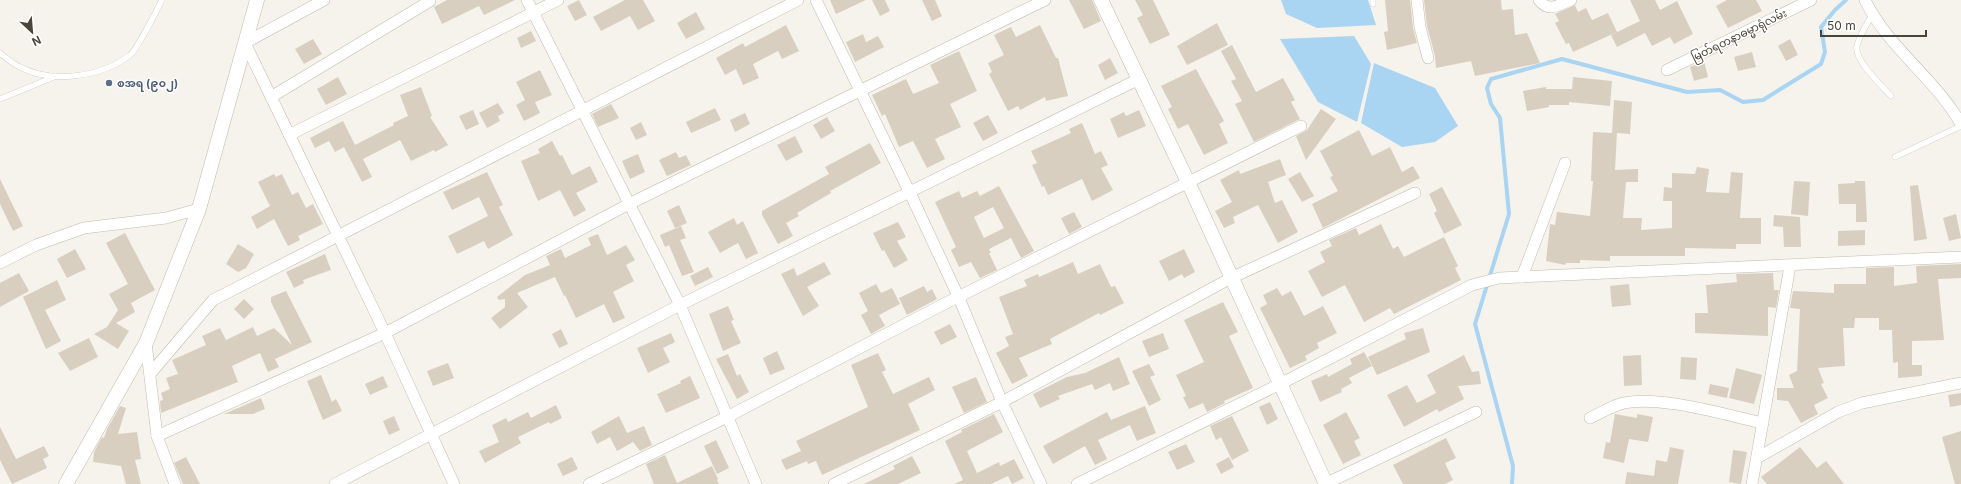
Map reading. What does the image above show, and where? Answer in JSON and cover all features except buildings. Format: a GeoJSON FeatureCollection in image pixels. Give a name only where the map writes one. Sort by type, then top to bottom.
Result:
{"type":"FeatureCollection","features":[{"type":"Feature","properties":{"kind":"street"},"geometry":{"type":"LineString","coordinates":[[65,483],[146,343],[199,209],[257,0]]}},
{"type":"Feature","properties":{"kind":"street"},"geometry":{"type":"LineString","coordinates":[[245,44],[324,0]]}},
{"type":"Feature","properties":{"kind":"street"},"geometry":{"type":"LineString","coordinates":[[527,0],[680,305],[726,417],[756,484]]}},
{"type":"Feature","properties":{"kind":"street"},"geometry":{"type":"LineString","coordinates":[[289,135],[558,0]]}},
{"type":"Feature","properties":{"kind":"street"},"geometry":{"type":"LineString","coordinates":[[150,374],[214,300],[798,0]]}},
{"type":"Feature","properties":{"kind":"street"},"geometry":{"type":"LineString","coordinates":[[816,0],[910,193],[959,298],[1002,402],[1041,484]]}},
{"type":"Feature","properties":{"kind":"street"},"geometry":{"type":"LineString","coordinates":[[157,436],[386,333],[629,204],[1045,0]]}},
{"type":"Feature","properties":{"kind":"street"},"geometry":{"type":"LineString","coordinates":[[1101,0],[1188,182],[1326,484],[1476,412]]}},
{"type":"Feature","properties":{"kind":"street"},"geometry":{"type":"LineString","coordinates":[[1417,0],[1420,27],[1428,58]]}},
{"type":"Feature","properties":{"kind":"street"},"geometry":{"type":"LineString","coordinates":[[1539,0],[1545,7],[1549,8],[1571,0]]}},
{"type":"Feature","properties":{"kind":"street","name":"မြတ်ရတနာဓမ္မာရုံလမ်း"},"geometry":{"type":"LineString","coordinates":[[1667,70],[1811,0]]}},
{"type":"Feature","properties":{"kind":"street"},"geometry":{"type":"LineString","coordinates":[[1865,0],[1872,15],[1901,52],[1950,104],[1961,125]]}},
{"type":"Feature","properties":{"kind":"street"},"geometry":{"type":"LineString","coordinates":[[271,97],[430,1]]}},
{"type":"Feature","properties":{"kind":"street"},"geometry":{"type":"LineString","coordinates":[[245,44],[337,236],[386,333],[454,484]]}},
{"type":"Feature","properties":{"kind":"street"},"geometry":{"type":"LineString","coordinates":[[335,484],[680,305],[1139,79]]}},
{"type":"Feature","properties":{"kind":"street"},"geometry":{"type":"LineString","coordinates":[[589,484],[726,417],[1301,126]]}},
{"type":"Feature","properties":{"kind":"street"},"geometry":{"type":"LineString","coordinates":[[1522,276],[1565,163]]}},
{"type":"Feature","properties":{"kind":"street"},"geometry":{"type":"LineString","coordinates":[[834,484],[1002,402],[1231,278],[1415,193]]}},
{"type":"Feature","properties":{"kind":"street"},"geometry":{"type":"LineString","coordinates":[[0,263],[36,245],[84,228],[166,218],[199,209]]}},
{"type":"Feature","properties":{"kind":"street"},"geometry":{"type":"LineString","coordinates":[[1077,484],[1280,384],[1472,285],[1499,278],[1790,266],[1961,257]]}},
{"type":"Feature","properties":{"kind":"street"},"geometry":{"type":"LineString","coordinates":[[1752,484],[1790,266]]}},
{"type":"Feature","properties":{"kind":"street"},"geometry":{"type":"LineString","coordinates":[[146,343],[157,436],[175,484]]}},
{"type":"Feature","properties":{"kind":"street"},"geometry":{"type":"LineString","coordinates":[[1756,458],[1838,412],[1862,403],[1961,382]]}},
{"type":"Feature","properties":{"kind":"street"},"geometry":{"type":"LineString","coordinates":[[1590,418],[1622,403],[1633,401],[1662,402],[1763,423]]}},
{"type":"Feature","properties":{"kind":"lane"},"geometry":{"type":"LineString","coordinates":[[0,53],[20,68],[54,77],[79,76],[103,69],[131,55],[162,0]]}},
{"type":"Feature","properties":{"kind":"lane"},"geometry":{"type":"LineString","coordinates":[[1872,15],[1857,45],[1857,52],[1860,60],[1891,96]]}},
{"type":"Feature","properties":{"kind":"lane"},"geometry":{"type":"LineString","coordinates":[[0,99],[54,77]]}},
{"type":"Feature","properties":{"kind":"lane"},"geometry":{"type":"LineString","coordinates":[[1895,157],[1961,125]]}},
{"type":"Feature","properties":{"kind":"water"},"geometry":{"type":"Polygon","coordinates":[[[1281,0],[1368,0],[1376,25],[1317,28],[1286,14],[1281,0]]]}},
{"type":"Feature","properties":{"kind":"water"},"geometry":{"type":"Polygon","coordinates":[[[1354,36],[1371,64],[1357,122],[1318,102],[1280,39],[1354,36]]]}},
{"type":"Feature","properties":{"kind":"water"},"geometry":{"type":"Polygon","coordinates":[[[1374,63],[1435,88],[1458,126],[1435,142],[1402,147],[1361,123],[1374,63]]]}},
{"type":"Feature","properties":{"kind":"waterway"},"geometry":{"type":"LineString","coordinates":[[1512,484],[1513,466],[1475,324],[1509,214],[1500,118],[1491,104],[1487,88],[1491,79],[1562,59],[1687,92],[1720,90],[1743,102],[1763,100],[1821,64],[1825,52],[1821,27],[1835,10],[1846,0]]}},
{"type":"Feature","properties":{"kind":"place","name":"စအရ (၉၀၂)"},"geometry":{"type":"Point","coordinates":[109,83]}}]}
